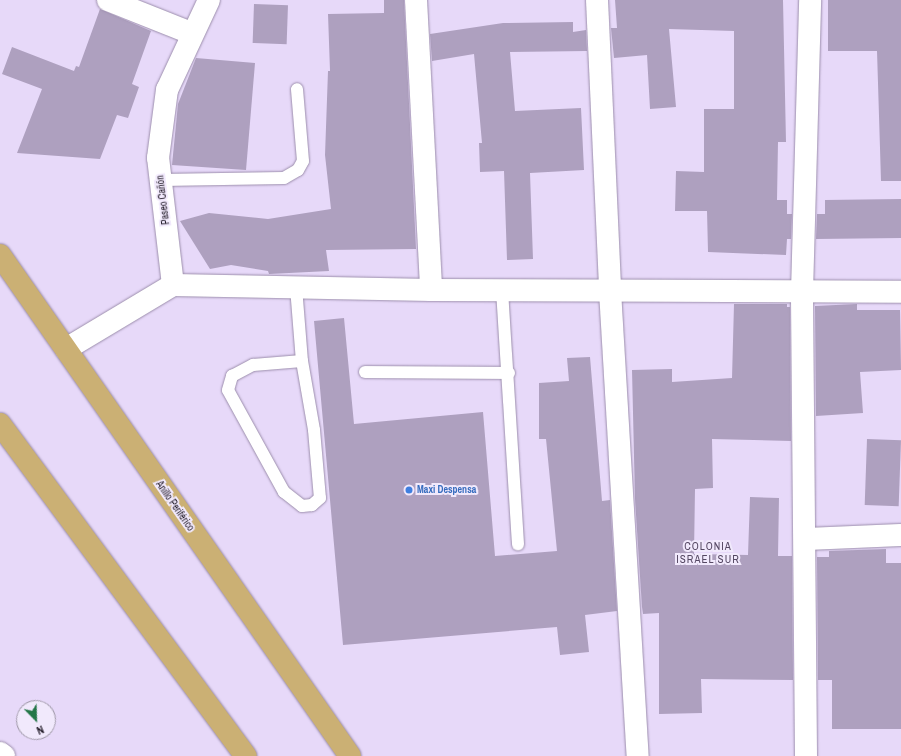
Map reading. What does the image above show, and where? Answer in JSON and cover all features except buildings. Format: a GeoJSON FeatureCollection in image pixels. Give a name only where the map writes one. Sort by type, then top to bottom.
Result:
{"type":"FeatureCollection","features":[{"type":"Feature","properties":{"kind":"highway","name":"Anillo Periférico"},"geometry":{"type":"LineString","coordinates":[[0,255],[350,756]]}},
{"type":"Feature","properties":{"kind":"highway"},"geometry":{"type":"LineString","coordinates":[[0,424],[246,756]]}},
{"type":"Feature","properties":{"kind":"street"},"geometry":{"type":"LineString","coordinates":[[108,0],[191,33]]}},
{"type":"Feature","properties":{"kind":"street","name":"Paseo Cañón"},"geometry":{"type":"LineString","coordinates":[[173,285],[158,158],[167,90],[191,33],[209,0]]}},
{"type":"Feature","properties":{"kind":"street"},"geometry":{"type":"LineString","coordinates":[[416,0],[431,290]]}},
{"type":"Feature","properties":{"kind":"street"},"geometry":{"type":"LineString","coordinates":[[597,0],[610,291],[638,756]]}},
{"type":"Feature","properties":{"kind":"street"},"geometry":{"type":"LineString","coordinates":[[806,756],[806,539],[802,292],[810,0]]}},
{"type":"Feature","properties":{"kind":"street"},"geometry":{"type":"LineString","coordinates":[[66,349],[173,285],[431,290],[901,292]]}},
{"type":"Feature","properties":{"kind":"street"},"geometry":{"type":"LineString","coordinates":[[806,539],[901,535]]}},
{"type":"Feature","properties":{"kind":"street"},"geometry":{"type":"LineString","coordinates":[[0,753],[4,756]]}},
{"type":"Feature","properties":{"kind":"lane"},"geometry":{"type":"LineString","coordinates":[[161,180],[284,178],[298,170],[303,161],[297,89]]}},
{"type":"Feature","properties":{"kind":"lane"},"geometry":{"type":"LineString","coordinates":[[296,287],[302,361],[314,430],[320,498],[312,505],[302,506],[284,492],[228,390],[232,376],[253,365],[302,361]]}},
{"type":"Feature","properties":{"kind":"lane"},"geometry":{"type":"LineString","coordinates":[[502,290],[509,372],[518,544]]}},
{"type":"Feature","properties":{"kind":"lane"},"geometry":{"type":"LineString","coordinates":[[365,372],[509,372]]}},
{"type":"Feature","properties":{"kind":"place","name":"Maxi Despensa"},"geometry":{"type":"Point","coordinates":[409,490]}},
{"type":"Feature","properties":{"kind":"district","name":"COLONIA ISRAEL SUR"},"geometry":{"type":"Point","coordinates":[708,553]}}]}
